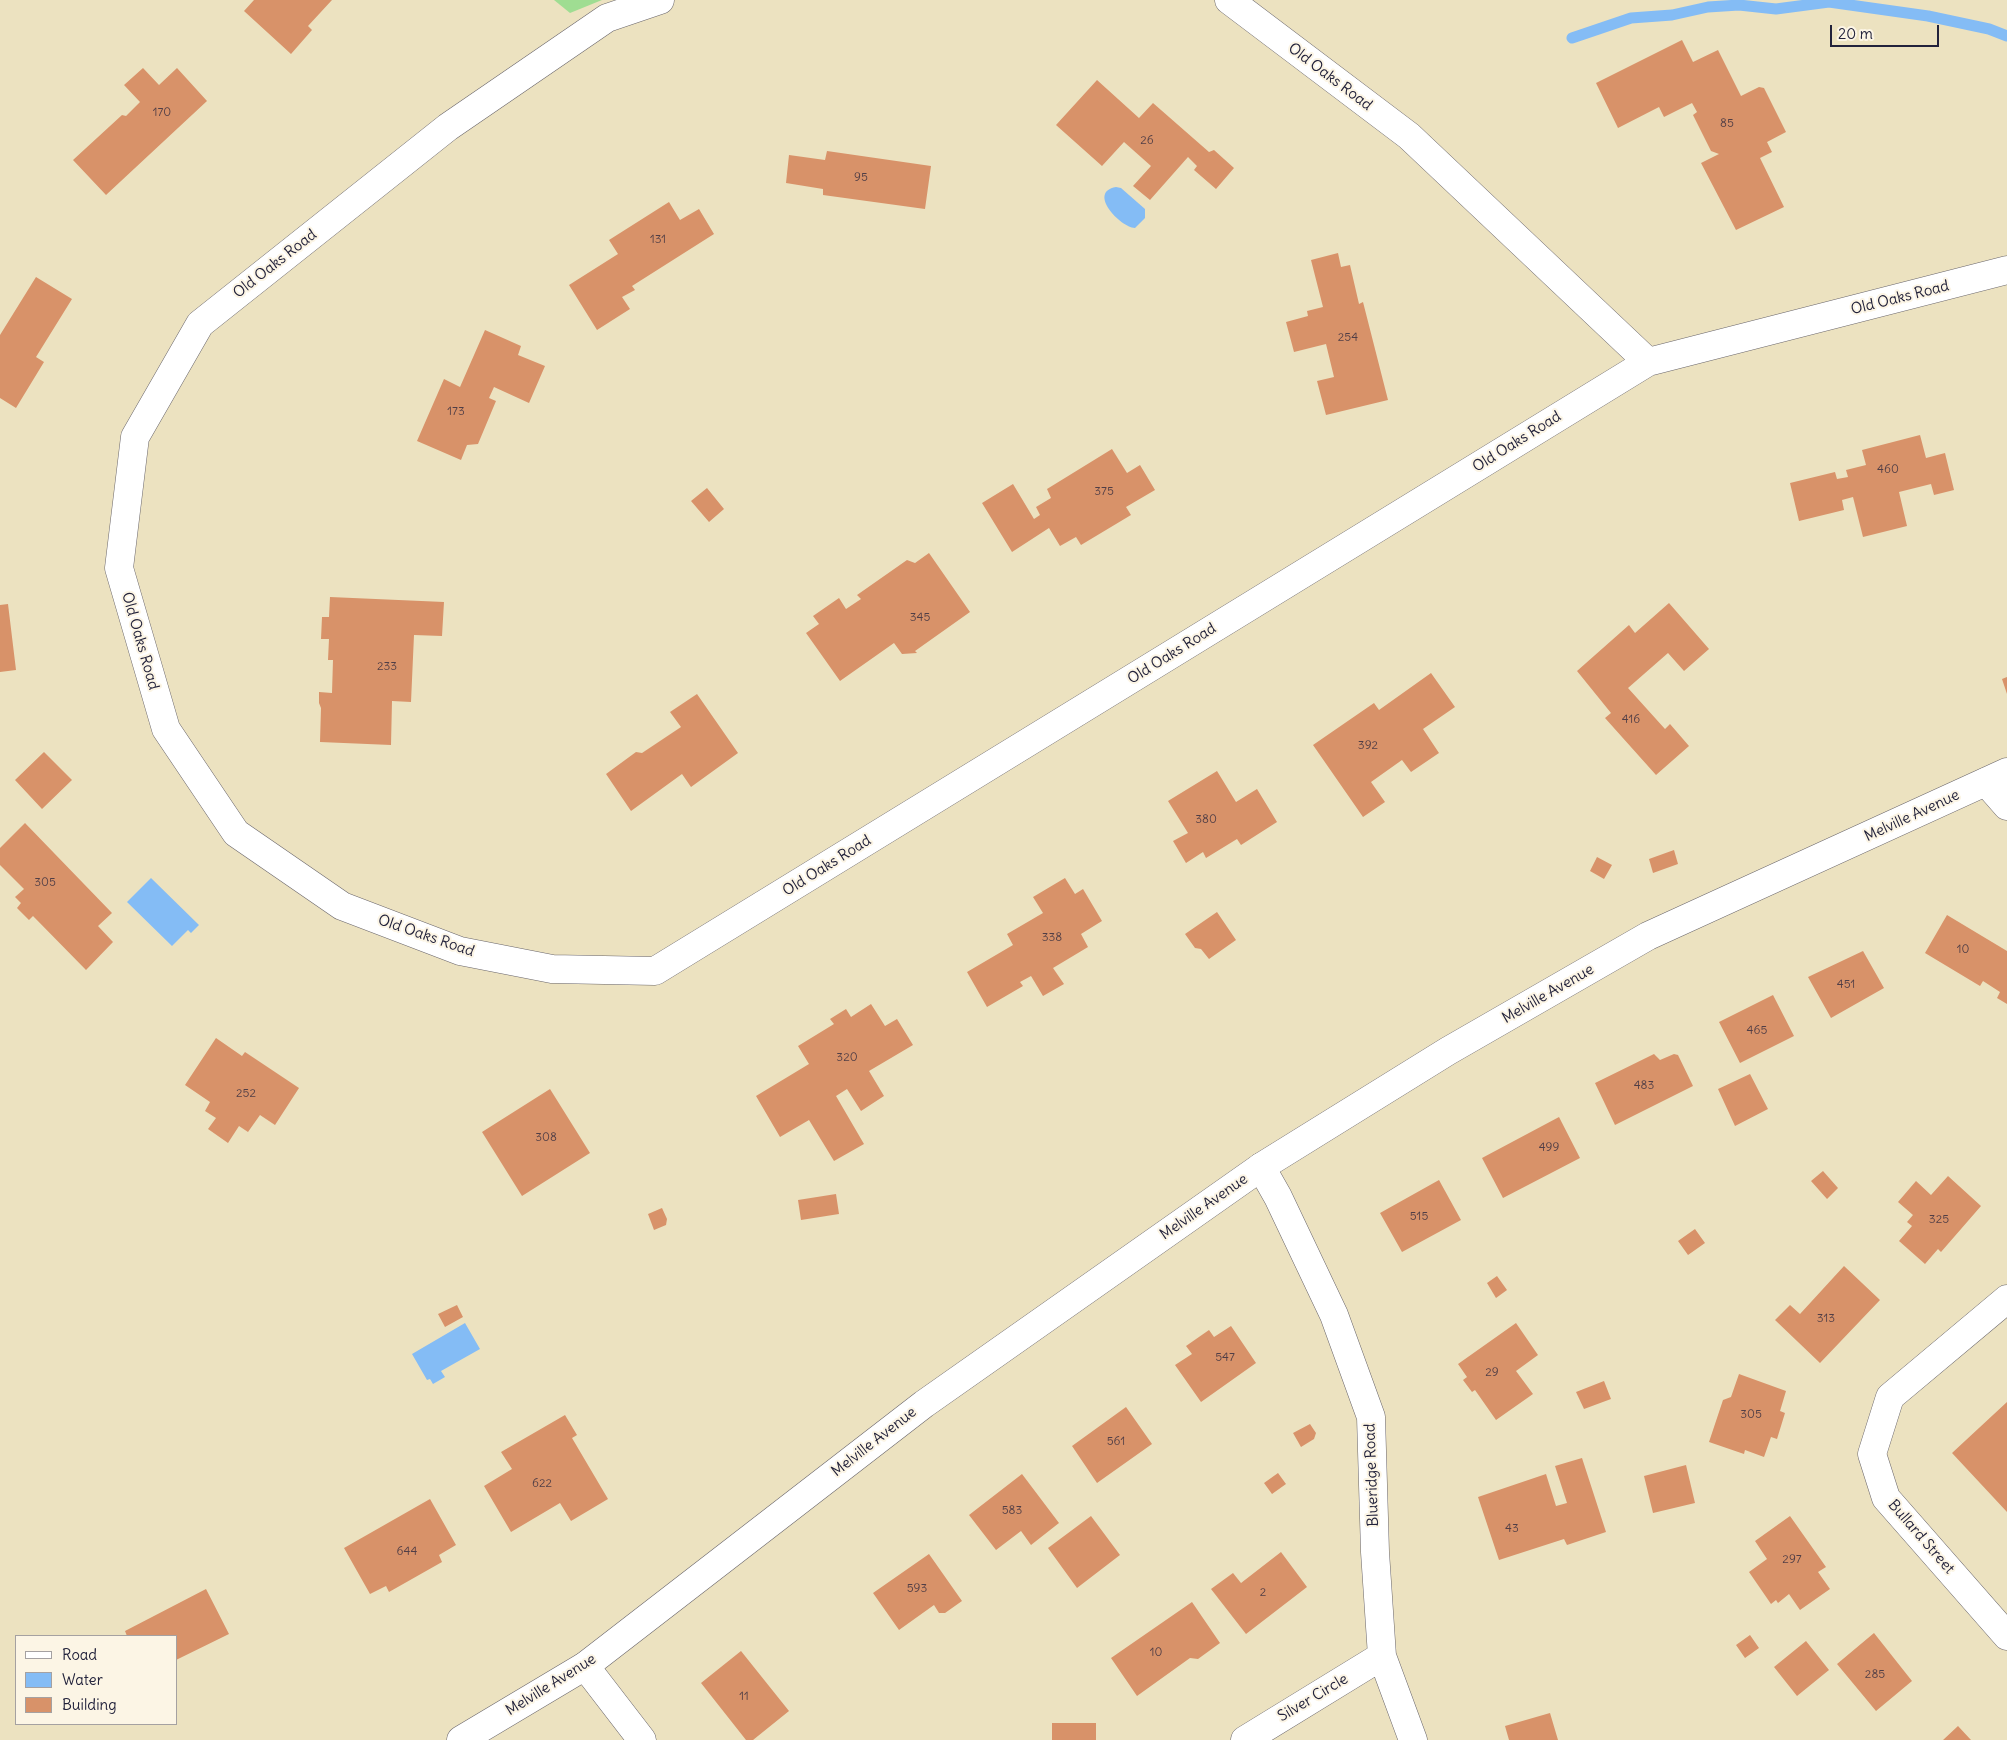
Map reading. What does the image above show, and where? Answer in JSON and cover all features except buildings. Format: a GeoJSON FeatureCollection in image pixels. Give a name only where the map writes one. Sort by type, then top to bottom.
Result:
{"type":"FeatureCollection","features":[{"type":"Feature","properties":{"kind":"street","name":"Old Oaks Road"},"geometry":{"type":"LineString","coordinates":[[660,0],[607,18],[448,127],[200,324],[135,437],[119,568],[166,729],[236,833],[342,906],[460,951],[552,969],[655,971],[1648,362],[2007,270]]}},
{"type":"Feature","properties":{"kind":"street","name":"Old Oaks Road"},"geometry":{"type":"LineString","coordinates":[[1229,0],[1409,136],[1648,362]]}},
{"type":"Feature","properties":{"kind":"street"},"geometry":{"type":"LineString","coordinates":[[1996,777],[2007,806]]}},
{"type":"Feature","properties":{"kind":"street","name":"Melville Avenue"},"geometry":{"type":"LineString","coordinates":[[461,1740],[585,1666],[924,1404],[1261,1167],[1448,1051],[1648,936],[1996,777]]}},
{"type":"Feature","properties":{"kind":"street","name":"Blueridge Road"},"geometry":{"type":"LineString","coordinates":[[1261,1167],[1278,1197],[1334,1315],[1371,1417],[1375,1552],[1382,1656],[1413,1740]]}},
{"type":"Feature","properties":{"kind":"street","name":"Bullard Street"},"geometry":{"type":"LineString","coordinates":[[2007,1299],[1890,1398],[1872,1454],[1886,1498],[2007,1636]]}},
{"type":"Feature","properties":{"kind":"street","name":"Silver Circle"},"geometry":{"type":"LineString","coordinates":[[1245,1740],[1382,1656]]}},
{"type":"Feature","properties":{"kind":"street"},"geometry":{"type":"LineString","coordinates":[[585,1666],[642,1740]]}},
{"type":"Feature","properties":{"kind":"green space"},"geometry":{"type":"Polygon","coordinates":[[[554,0],[602,0],[570,13],[554,0]]]}},
{"type":"Feature","properties":{"kind":"water"},"geometry":{"type":"Polygon","coordinates":[[[1116,187],[1121,188],[1145,209],[1145,218],[1135,228],[1122,222],[1115,216],[1105,202],[1105,195],[1108,190],[1116,187]]]}},
{"type":"Feature","properties":{"kind":"water"},"geometry":{"type":"Polygon","coordinates":[[[151,878],[199,925],[191,933],[188,930],[172,946],[127,902],[151,878]]]}},
{"type":"Feature","properties":{"kind":"water"},"geometry":{"type":"Polygon","coordinates":[[[465,1323],[480,1349],[441,1371],[445,1377],[433,1384],[430,1379],[427,1380],[412,1354],[465,1323]]]}},
{"type":"Feature","properties":{"kind":"waterway"},"geometry":{"type":"LineString","coordinates":[[1572,38],[1631,18],[1672,15],[1708,7],[1739,5],[1776,9],[1829,2],[1928,16],[1989,29],[2007,36]]}}]}
